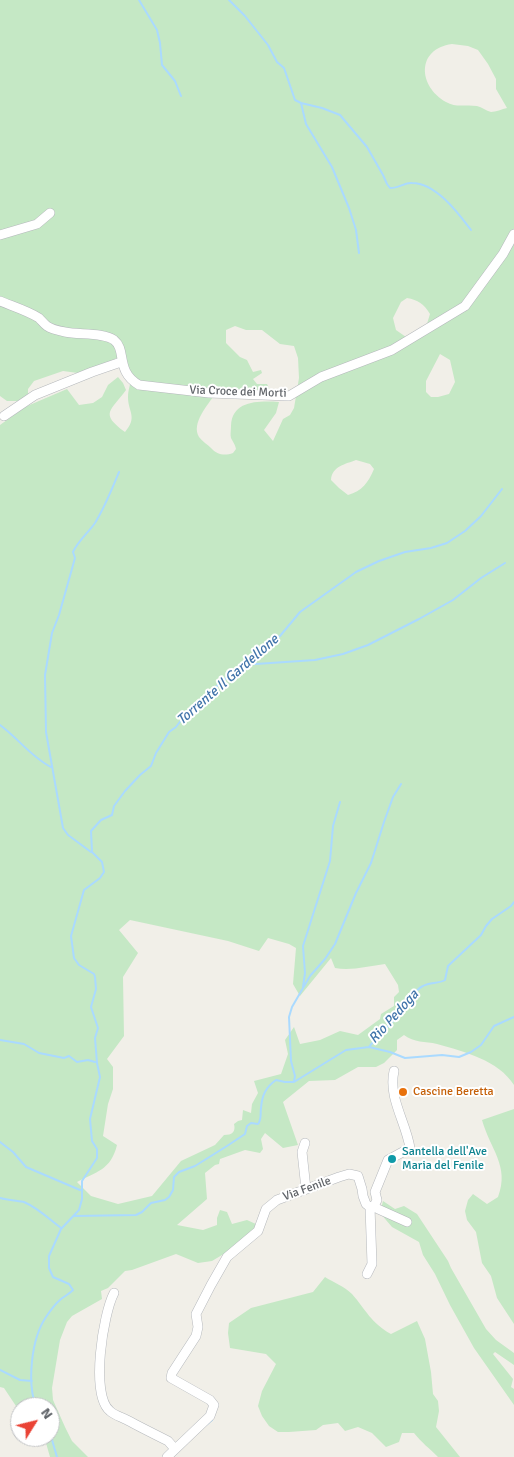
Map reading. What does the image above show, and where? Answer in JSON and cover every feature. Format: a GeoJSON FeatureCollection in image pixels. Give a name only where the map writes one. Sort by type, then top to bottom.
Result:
{"type":"FeatureCollection","features":[{"type":"Feature","properties":{"kind":"street"},"geometry":{"type":"LineString","coordinates":[[0,236],[37,224],[50,213]]}},
{"type":"Feature","properties":{"kind":"street","name":"Via Croce dei Morti"},"geometry":{"type":"LineString","coordinates":[[0,301],[38,318],[48,327],[66,332],[112,338],[118,343],[121,362],[126,374],[138,386],[209,393],[289,396],[321,377],[392,350],[465,306],[503,254],[514,234]]}},
{"type":"Feature","properties":{"kind":"street"},"geometry":{"type":"LineString","coordinates":[[4,416],[35,395],[121,362]]}},
{"type":"Feature","properties":{"kind":"street"},"geometry":{"type":"LineString","coordinates":[[366,1274],[372,1264],[372,1207],[377,1200],[375,1192],[388,1160],[410,1148],[394,1096],[392,1079],[394,1071]]}},
{"type":"Feature","properties":{"kind":"street"},"geometry":{"type":"LineString","coordinates":[[305,1143],[302,1152],[306,1189]]}},
{"type":"Feature","properties":{"kind":"street","name":"Via Fenile"},"geometry":{"type":"LineString","coordinates":[[175,1448],[210,1416],[214,1405],[210,1400],[171,1378],[175,1366],[196,1336],[198,1327],[196,1314],[227,1257],[258,1231],[266,1209],[277,1200],[349,1174],[358,1176],[366,1204],[372,1207]]}},
{"type":"Feature","properties":{"kind":"street"},"geometry":{"type":"LineString","coordinates":[[372,1207],[407,1222]]}},
{"type":"Feature","properties":{"kind":"street"},"geometry":{"type":"LineString","coordinates":[[114,1293],[109,1302],[104,1323],[100,1362],[103,1402],[110,1412],[168,1441],[175,1448],[167,1457]]}},
{"type":"Feature","properties":{"kind":"green space"},"geometry":{"type":"Polygon","coordinates":[[[0,0],[514,0],[514,1085],[499,1069],[480,1058],[437,1044],[416,1041],[404,1035],[397,1040],[397,1050],[384,1063],[376,1067],[358,1067],[335,1080],[309,1081],[283,1102],[298,1145],[283,1148],[265,1133],[261,1139],[263,1149],[260,1153],[245,1150],[220,1159],[219,1164],[205,1173],[207,1199],[177,1225],[203,1230],[217,1225],[220,1210],[227,1212],[232,1224],[247,1220],[258,1225],[242,1243],[212,1261],[198,1263],[176,1254],[125,1271],[108,1288],[101,1291],[102,1299],[72,1316],[67,1322],[60,1340],[52,1388],[53,1397],[10,1397],[4,1388],[0,1387],[0,425],[25,407],[67,389],[79,405],[93,403],[102,397],[108,385],[118,377],[126,390],[112,408],[110,416],[117,426],[125,432],[132,418],[128,397],[132,376],[116,358],[112,362],[78,373],[63,371],[34,381],[28,389],[28,396],[18,401],[7,401],[0,396],[0,0]],[[452,44],[440,47],[427,60],[426,78],[430,87],[437,95],[450,104],[477,106],[491,112],[507,108],[496,89],[496,79],[478,50],[468,46],[452,44]],[[407,298],[401,302],[393,318],[396,330],[406,337],[426,327],[430,314],[420,303],[407,298]],[[235,326],[226,330],[226,343],[240,357],[247,360],[253,372],[261,370],[262,373],[253,379],[257,384],[267,384],[270,390],[215,394],[201,414],[197,432],[199,437],[213,450],[224,455],[233,453],[236,449],[231,437],[231,426],[236,411],[255,402],[279,402],[276,413],[264,430],[273,441],[283,419],[290,415],[294,408],[299,378],[298,358],[294,346],[280,344],[262,330],[246,330],[235,326]],[[440,354],[426,381],[426,392],[431,397],[449,394],[455,382],[450,360],[440,354]],[[356,460],[340,466],[332,475],[331,480],[348,495],[364,486],[374,469],[370,464],[356,460]],[[130,920],[119,930],[138,953],[123,977],[124,1036],[107,1059],[113,1067],[113,1089],[108,1104],[103,1136],[117,1145],[107,1165],[77,1182],[91,1196],[118,1204],[152,1196],[181,1161],[215,1145],[224,1135],[233,1132],[234,1124],[242,1120],[243,1110],[251,1113],[252,1104],[258,1093],[254,1081],[281,1074],[288,1054],[285,1040],[294,1027],[300,1044],[320,1040],[340,1031],[358,1035],[380,1019],[381,1014],[394,1006],[394,997],[399,992],[398,985],[385,964],[341,969],[335,968],[331,958],[300,996],[293,984],[296,948],[289,944],[268,938],[259,951],[228,941],[130,920]]]}},
{"type":"Feature","properties":{"kind":"green space"},"geometry":{"type":"Polygon","coordinates":[[[514,1109],[514,1324],[497,1298],[491,1276],[482,1263],[476,1232],[467,1220],[465,1211],[468,1200],[473,1194],[487,1204],[498,1197],[501,1186],[502,1176],[498,1158],[482,1120],[514,1109]]]}},
{"type":"Feature","properties":{"kind":"green space"},"geometry":{"type":"Polygon","coordinates":[[[383,1201],[395,1209],[404,1206],[417,1214],[448,1261],[486,1329],[496,1340],[514,1353],[514,1365],[495,1352],[493,1354],[513,1379],[511,1387],[514,1389],[514,1405],[474,1348],[423,1255],[419,1242],[392,1227],[380,1213],[383,1201]]]}},
{"type":"Feature","properties":{"kind":"green space"},"geometry":{"type":"Polygon","coordinates":[[[325,1277],[349,1291],[374,1321],[391,1334],[417,1321],[425,1339],[433,1394],[438,1401],[439,1411],[436,1427],[460,1457],[438,1457],[414,1433],[402,1433],[399,1442],[386,1447],[372,1433],[358,1427],[345,1431],[338,1423],[323,1425],[316,1430],[289,1432],[278,1432],[269,1426],[258,1406],[262,1391],[276,1364],[266,1354],[230,1348],[229,1323],[251,1308],[313,1292],[325,1277]]]}},
{"type":"Feature","properties":{"kind":"green space"},"geometry":{"type":"Polygon","coordinates":[[[60,1416],[72,1441],[88,1457],[50,1457],[47,1447],[60,1447],[60,1416]]]}},
{"type":"Feature","properties":{"kind":"waterway"},"geometry":{"type":"LineString","coordinates":[[139,0],[157,30],[162,65],[175,81],[181,96]]}},
{"type":"Feature","properties":{"kind":"waterway"},"geometry":{"type":"LineString","coordinates":[[229,0],[245,16],[268,45],[277,62],[284,68],[295,100],[340,115],[367,147],[390,188],[409,183],[421,184],[430,188],[446,200],[471,230]]}},
{"type":"Feature","properties":{"kind":"waterway"},"geometry":{"type":"LineString","coordinates":[[301,103],[306,124],[332,167],[349,208],[356,230],[359,253]]}},
{"type":"Feature","properties":{"kind":"waterway"},"geometry":{"type":"LineString","coordinates":[[91,852],[68,835],[63,828],[46,732],[45,675],[52,633],[75,558],[73,552],[99,517],[119,472]]}},
{"type":"Feature","properties":{"kind":"waterway","name":"Torrente Il Gardellone"},"geometry":{"type":"LineString","coordinates":[[33,1397],[32,1361],[41,1326],[51,1310],[73,1290],[69,1284],[53,1277],[49,1268],[49,1256],[61,1229],[79,1210],[82,1199],[82,1181],[97,1158],[97,1149],[92,1141],[90,1119],[100,1077],[95,1038],[98,1028],[91,1007],[96,989],[95,977],[94,974],[79,965],[74,958],[71,936],[84,890],[100,878],[104,872],[102,862],[92,852],[91,831],[101,820],[112,815],[114,806],[125,791],[151,766],[156,753],[169,732],[176,727],[188,711],[241,665],[280,636],[300,612],[356,572],[379,561],[405,552],[431,548],[447,543],[465,531],[481,516],[502,489]]}},
{"type":"Feature","properties":{"kind":"waterway"},"geometry":{"type":"LineString","coordinates":[[241,665],[315,660],[343,654],[368,645],[453,600],[481,578],[505,563]]}},
{"type":"Feature","properties":{"kind":"waterway"},"geometry":{"type":"LineString","coordinates":[[0,725],[37,758],[51,767]]}},
{"type":"Feature","properties":{"kind":"waterway"},"geometry":{"type":"LineString","coordinates":[[294,1081],[289,1017],[292,1007],[310,976],[335,944],[356,893],[371,863],[393,797],[401,784]]}},
{"type":"Feature","properties":{"kind":"waterway"},"geometry":{"type":"LineString","coordinates":[[303,987],[305,973],[303,946],[330,861],[333,826],[340,802]]}},
{"type":"Feature","properties":{"kind":"waterway","name":"Rio Pedoga"},"geometry":{"type":"LineString","coordinates":[[74,1216],[136,1215],[151,1203],[165,1200],[173,1190],[174,1177],[179,1172],[195,1166],[245,1134],[247,1126],[251,1123],[258,1124],[264,1095],[276,1080],[294,1082],[346,1050],[369,1047],[402,1011],[417,990],[426,985],[445,980],[448,966],[481,935],[492,919],[514,902]]}},
{"type":"Feature","properties":{"kind":"waterway"},"geometry":{"type":"LineString","coordinates":[[369,1047],[405,1058],[442,1055],[459,1057],[481,1045],[494,1026],[514,1017]]}},
{"type":"Feature","properties":{"kind":"waterway"},"geometry":{"type":"LineString","coordinates":[[0,1040],[24,1044],[39,1053],[64,1058],[69,1056],[77,1062],[88,1060],[95,1062]]}},
{"type":"Feature","properties":{"kind":"waterway"},"geometry":{"type":"LineString","coordinates":[[0,1142],[13,1152],[26,1167],[80,1190]]}},
{"type":"Feature","properties":{"kind":"waterway"},"geometry":{"type":"LineString","coordinates":[[0,1198],[29,1204],[61,1228]]}},
{"type":"Feature","properties":{"kind":"waterway"},"geometry":{"type":"LineString","coordinates":[[0,1370],[20,1380],[32,1381]]}},
{"type":"Feature","properties":{"kind":"waterway"},"geometry":{"type":"LineString","coordinates":[[206,1425],[212,1420]]}},
{"type":"Feature","properties":{"kind":"waterway","name":"Torrente Il Gardellone"},"geometry":{"type":"LineString","coordinates":[[54,1447],[57,1457]]}},
{"type":"Feature","properties":{"kind":"place","name":"Cascine Beretta"},"geometry":{"type":"Point","coordinates":[403,1092]}},
{"type":"Feature","properties":{"kind":"place","name":"Santella dell'Ave Maria del Fenile"},"geometry":{"type":"Point","coordinates":[392,1159]}}]}
